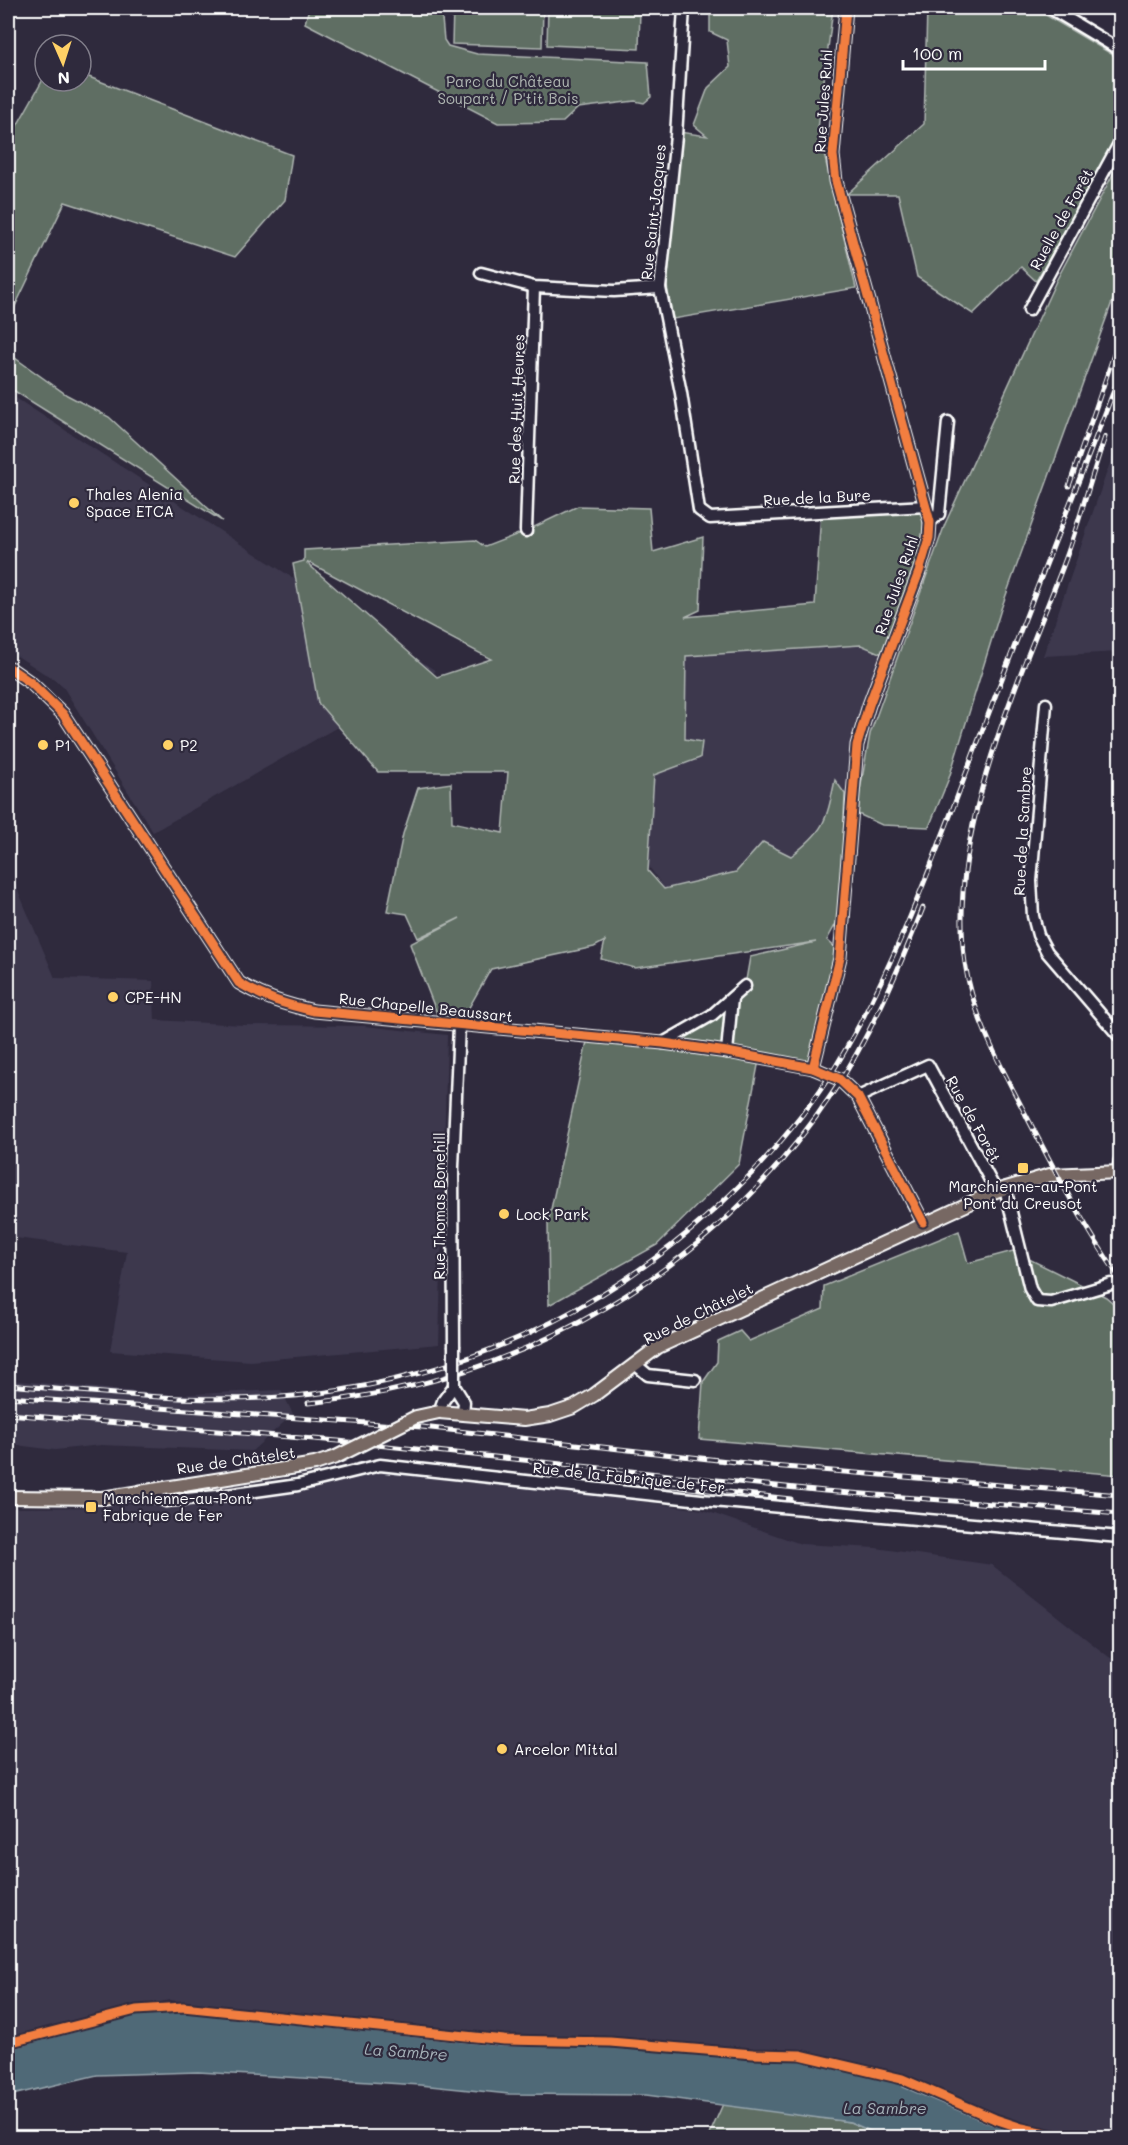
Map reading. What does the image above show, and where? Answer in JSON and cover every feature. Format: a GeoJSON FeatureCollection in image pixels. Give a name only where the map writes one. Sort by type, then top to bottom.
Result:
{"type":"FeatureCollection","features":[{"type":"Feature","properties":{"kind":"main road","name":"Rue de Châtelet"},"geometry":{"type":"LineString","coordinates":[[8,1497],[102,1498],[315,1464],[336,1457],[416,1417],[439,1412],[524,1419],[550,1415],[574,1407],[594,1395],[658,1347],[923,1222],[1001,1189],[1050,1175],[1120,1168]]}},
{"type":"Feature","properties":{"kind":"street","name":"Rue Saint-Jacques"},"geometry":{"type":"LineString","coordinates":[[684,8],[676,136],[660,288],[681,393],[699,510],[710,518]]}},
{"type":"Feature","properties":{"kind":"street","name":"Rue Jules Ruhl"},"geometry":{"type":"LineString","coordinates":[[813,1068],[840,958],[857,745],[869,705],[919,573],[929,538],[930,522],[836,181],[833,155],[846,8]]}},
{"type":"Feature","properties":{"kind":"street"},"geometry":{"type":"LineString","coordinates":[[1053,9],[1120,50]]}},
{"type":"Feature","properties":{"kind":"street","name":"Ruelle de Forêt"},"geometry":{"type":"LineString","coordinates":[[1029,310],[1120,142]]}},
{"type":"Feature","properties":{"kind":"street"},"geometry":{"type":"LineString","coordinates":[[481,273],[534,287],[614,291],[660,288]]}},
{"type":"Feature","properties":{"kind":"street","name":"Rue des Huit Heures"},"geometry":{"type":"LineString","coordinates":[[526,531],[534,287]]}},
{"type":"Feature","properties":{"kind":"street"},"geometry":{"type":"LineString","coordinates":[[930,522],[939,514],[948,422]]}},
{"type":"Feature","properties":{"kind":"street","name":"Rue de la Bure"},"geometry":{"type":"LineString","coordinates":[[710,518],[926,506]]}},
{"type":"Feature","properties":{"kind":"street","name":"Rue Chapelle Beaussart"},"geometry":{"type":"LineString","coordinates":[[8,667],[25,678],[63,714],[239,984],[260,996],[314,1011],[663,1044],[727,1052],[813,1068],[839,1079],[858,1097],[923,1222]]}},
{"type":"Feature","properties":{"kind":"street","name":"Rue de la Sambre"},"geometry":{"type":"LineString","coordinates":[[1046,704],[1031,881],[1033,916],[1038,935],[1047,952],[1120,1037]]}},
{"type":"Feature","properties":{"kind":"street"},"geometry":{"type":"LineString","coordinates":[[663,1044],[712,1015],[745,986]]}},
{"type":"Feature","properties":{"kind":"street"},"geometry":{"type":"LineString","coordinates":[[727,1052],[732,998]]}},
{"type":"Feature","properties":{"kind":"street","name":"Rue Thomas Bonehill"},"geometry":{"type":"LineString","coordinates":[[459,1025],[453,1167],[454,1386],[464,1402],[463,1414]]}},
{"type":"Feature","properties":{"kind":"street","name":"Rue de Forêt"},"geometry":{"type":"LineString","coordinates":[[858,1097],[928,1065],[1001,1189]]}},
{"type":"Feature","properties":{"kind":"street"},"geometry":{"type":"LineString","coordinates":[[1001,1189],[1030,1289],[1037,1301],[1051,1302],[1111,1284]]}},
{"type":"Feature","properties":{"kind":"street"},"geometry":{"type":"LineString","coordinates":[[635,1364],[648,1375],[695,1380]]}},
{"type":"Feature","properties":{"kind":"street"},"geometry":{"type":"LineString","coordinates":[[439,1412],[443,1401],[454,1386]]}},
{"type":"Feature","properties":{"kind":"street","name":"Rue de la Fabrique de Fer"},"geometry":{"type":"LineString","coordinates":[[139,1491],[165,1501],[227,1496],[298,1485],[380,1465],[701,1500],[1120,1537]]}},
{"type":"Feature","properties":{"kind":"shaded area","name":"Thales Alenia Space ETCA"},"geometry":{"type":"Polygon","coordinates":[[[8,393],[436,671],[153,832],[62,685],[8,650],[8,393]]]}},
{"type":"Feature","properties":{"kind":"shaded area"},"geometry":{"type":"Polygon","coordinates":[[[1120,434],[1120,652],[1043,656],[1120,434]]]}},
{"type":"Feature","properties":{"kind":"shaded area"},"geometry":{"type":"Polygon","coordinates":[[[861,645],[882,654],[856,729],[847,780],[845,816],[825,848],[680,890],[664,888],[643,858],[646,775],[692,757],[685,734],[686,656],[861,645]]]}},
{"type":"Feature","properties":{"kind":"shaded area"},"geometry":{"type":"Polygon","coordinates":[[[8,867],[55,978],[153,981],[155,1020],[243,1025],[364,1026],[447,1035],[439,1344],[251,1361],[110,1351],[127,1252],[8,1237],[8,867]]]}},
{"type":"Feature","properties":{"kind":"shaded area"},"geometry":{"type":"Polygon","coordinates":[[[8,1380],[174,1395],[281,1390],[293,1414],[252,1451],[101,1445],[55,1450],[8,1444],[8,1380]]]}},
{"type":"Feature","properties":{"kind":"shaded area"},"geometry":{"type":"Polygon","coordinates":[[[361,1468],[463,1477],[703,1510],[801,1544],[876,1548],[992,1565],[1109,1657],[1120,1663],[1120,2137],[1075,2135],[1016,2122],[892,2070],[808,2052],[579,2037],[505,2037],[169,2000],[8,2039],[8,1508],[101,1507],[238,1489],[361,1468]]]}},
{"type":"Feature","properties":{"kind":"green space","name":"Parc du Château Soupart / P'tit Bois"},"geometry":{"type":"Polygon","coordinates":[[[309,8],[441,8],[444,40],[448,46],[477,54],[648,62],[651,97],[644,103],[635,101],[578,108],[563,122],[498,123],[305,23],[309,8]]]}},
{"type":"Feature","properties":{"kind":"green space"},"geometry":{"type":"Polygon","coordinates":[[[453,8],[543,8],[542,47],[452,44],[453,8]]]}},
{"type":"Feature","properties":{"kind":"green space"},"geometry":{"type":"Polygon","coordinates":[[[548,8],[640,8],[639,49],[547,45],[548,8]]]}},
{"type":"Feature","properties":{"kind":"green space"},"geometry":{"type":"Polygon","coordinates":[[[710,8],[833,8],[818,129],[856,288],[673,319],[667,287],[679,132],[707,136],[694,125],[708,88],[730,67],[727,40],[710,32],[710,8]]]}},
{"type":"Feature","properties":{"kind":"green space"},"geometry":{"type":"Polygon","coordinates":[[[927,8],[1034,8],[1120,59],[1121,105],[1117,132],[1101,170],[1080,208],[1036,281],[1021,267],[973,314],[917,277],[898,194],[847,194],[924,124],[927,8]]]}},
{"type":"Feature","properties":{"kind":"green space"},"geometry":{"type":"Polygon","coordinates":[[[93,79],[292,155],[285,200],[235,257],[65,202],[8,321],[8,142],[35,93],[93,93],[93,79]]]}},
{"type":"Feature","properties":{"kind":"green space"},"geometry":{"type":"Polygon","coordinates":[[[1120,161],[1120,280],[1001,609],[949,778],[929,827],[882,825],[856,813],[870,734],[945,524],[1056,281],[1120,161]]]}},
{"type":"Feature","properties":{"kind":"green space"},"geometry":{"type":"Polygon","coordinates":[[[8,353],[67,395],[109,417],[222,521],[8,387],[8,353]]]}},
{"type":"Feature","properties":{"kind":"green space"},"geometry":{"type":"Polygon","coordinates":[[[578,506],[649,508],[653,552],[703,537],[700,610],[685,617],[815,605],[821,512],[926,506],[917,578],[882,654],[861,645],[686,656],[685,739],[702,742],[700,758],[654,775],[648,871],[664,889],[736,872],[763,842],[791,856],[811,839],[822,824],[835,780],[845,794],[840,916],[827,940],[841,953],[813,1068],[759,1060],[739,1164],[657,1245],[549,1305],[548,1223],[588,1037],[667,1044],[745,986],[750,957],[816,942],[635,968],[601,959],[605,941],[594,947],[491,969],[459,1025],[441,1024],[410,944],[460,918],[418,938],[407,914],[387,911],[403,834],[418,788],[451,783],[452,822],[503,833],[508,772],[378,772],[318,703],[293,564],[304,561],[304,550],[475,540],[485,547],[526,531],[578,506]],[[308,562],[437,677],[491,659],[308,562]]]}},
{"type":"Feature","properties":{"kind":"green space"},"geometry":{"type":"Polygon","coordinates":[[[959,1231],[968,1263],[1013,1251],[1106,1297],[1120,1309],[1120,1475],[699,1439],[703,1382],[717,1362],[718,1341],[740,1331],[749,1341],[823,1309],[824,1286],[959,1231]]]}},
{"type":"Feature","properties":{"kind":"green space"},"geometry":{"type":"Polygon","coordinates":[[[723,2104],[850,2122],[884,2137],[708,2138],[723,2104]]]}},
{"type":"Feature","properties":{"kind":"water","name":"La Sambre"},"geometry":{"type":"Polygon","coordinates":[[[173,2011],[503,2046],[635,2046],[753,2058],[794,2058],[901,2082],[903,2087],[991,2124],[1034,2137],[884,2137],[850,2122],[646,2095],[509,2094],[420,2085],[198,2072],[97,2075],[8,2096],[8,2049],[141,2014],[173,2011]]]}},
{"type":"Feature","properties":{"kind":"tunnel"},"geometry":{"type":"LineString","coordinates":[[1111,1284],[1120,1277]]}},
{"type":"Feature","properties":{"kind":"railway"},"geometry":{"type":"LineString","coordinates":[[1069,486],[1120,337]]}},
{"type":"Feature","properties":{"kind":"railway"},"geometry":{"type":"LineString","coordinates":[[8,1385],[122,1395],[237,1399],[313,1394],[376,1384],[437,1368],[495,1348],[552,1322],[605,1292],[657,1257],[706,1217],[752,1173],[807,1108],[836,1066],[878,987],[915,906],[1120,375]]}},
{"type":"Feature","properties":{"kind":"railway"},"geometry":{"type":"LineString","coordinates":[[1105,437],[1069,550],[1007,710],[990,761],[976,812],[966,864],[962,914],[965,963],[969,983],[990,1042],[1071,1199],[1120,1278]]}},
{"type":"Feature","properties":{"kind":"railway"},"geometry":{"type":"LineString","coordinates":[[308,1403],[387,1391],[463,1371],[537,1343],[607,1307],[672,1263],[732,1213],[786,1155],[834,1091],[872,1025],[923,908]]}},
{"type":"Feature","properties":{"kind":"railway"},"geometry":{"type":"LineString","coordinates":[[8,1397],[422,1427],[772,1466],[1120,1495]]}},
{"type":"Feature","properties":{"kind":"railway"},"geometry":{"type":"LineString","coordinates":[[8,1414],[338,1441],[825,1491],[1120,1514]]}},
{"type":"Feature","properties":{"kind":"railway"},"geometry":{"type":"LineString","coordinates":[[616,1480],[791,1499]]}},
{"type":"Feature","properties":{"kind":"cycle path"},"geometry":{"type":"LineString","coordinates":[[813,1068],[840,958],[857,745],[869,705],[919,572],[929,538],[930,522],[836,181],[833,155],[846,8]]}},
{"type":"Feature","properties":{"kind":"cycle path"},"geometry":{"type":"LineString","coordinates":[[8,667],[31,683],[63,714],[239,983],[257,993],[314,1011],[663,1043],[813,1068],[839,1079],[858,1097],[923,1222]]}},
{"type":"Feature","properties":{"kind":"cycle path"},"geometry":{"type":"LineString","coordinates":[[8,2043],[136,2010],[183,2007],[504,2040],[610,2042],[753,2054],[800,2055],[902,2079],[995,2119],[1022,2128],[1068,2138]]}},
{"type":"Feature","properties":{"kind":"place","name":"Thales Alenia Space ETCA"},"geometry":{"type":"Point","coordinates":[74,503]}},
{"type":"Feature","properties":{"kind":"place","name":"P1"},"geometry":{"type":"Point","coordinates":[43,745]}},
{"type":"Feature","properties":{"kind":"place","name":"P2"},"geometry":{"type":"Point","coordinates":[168,745]}},
{"type":"Feature","properties":{"kind":"place","name":"CPE-HN"},"geometry":{"type":"Point","coordinates":[113,997]}},
{"type":"Feature","properties":{"kind":"place","name":"Marchienne-au-Pont Pont du Creusot"},"geometry":{"type":"Point","coordinates":[1023,1168]}},
{"type":"Feature","properties":{"kind":"place","name":"Lock Park"},"geometry":{"type":"Point","coordinates":[504,1214]}},
{"type":"Feature","properties":{"kind":"place","name":"Marchienne-au-Pont Fabrique de Fer"},"geometry":{"type":"Point","coordinates":[91,1507]}},
{"type":"Feature","properties":{"kind":"place","name":"Arcelor Mittal"},"geometry":{"type":"Point","coordinates":[502,1749]}}]}
